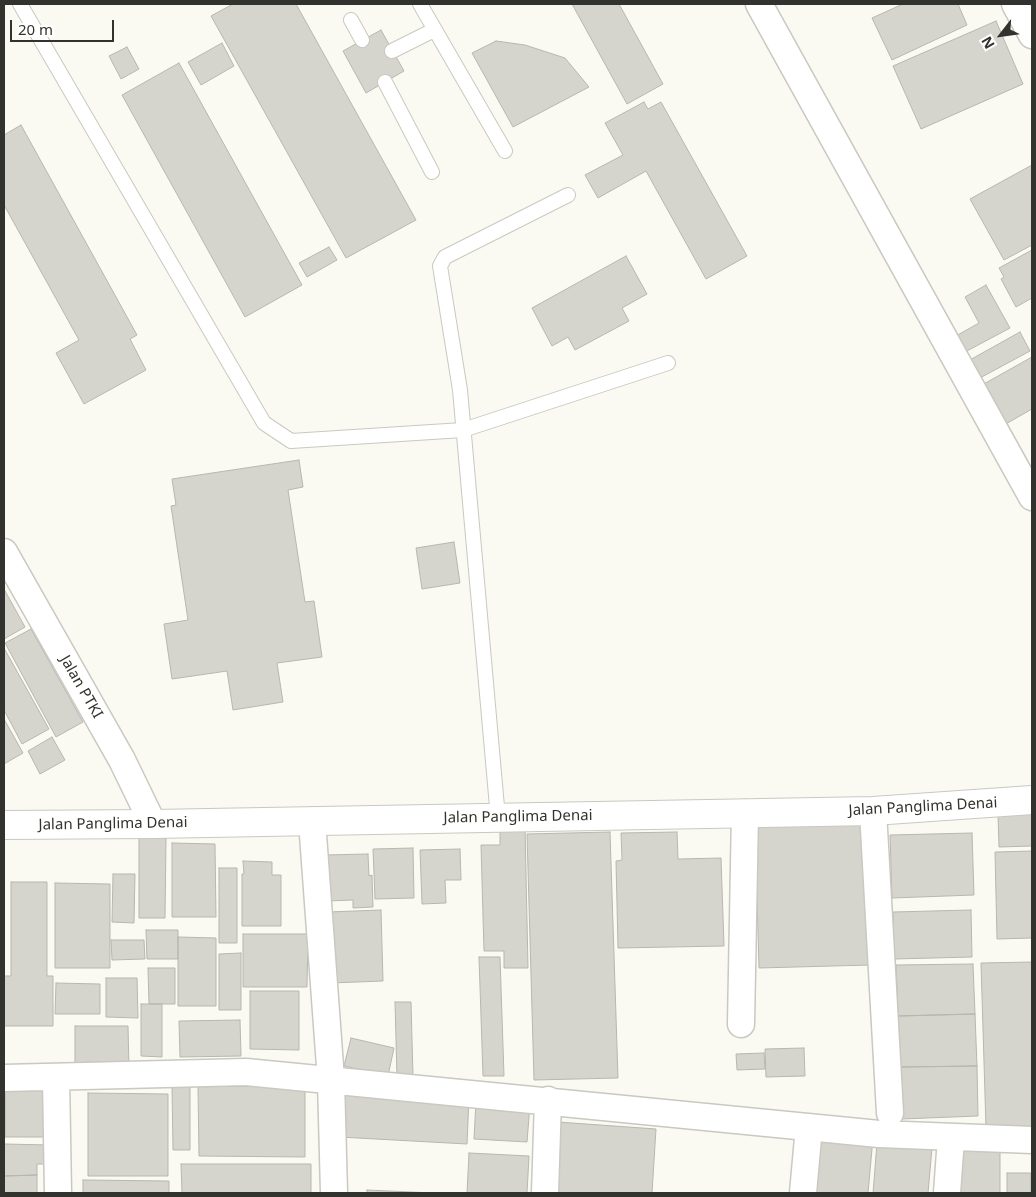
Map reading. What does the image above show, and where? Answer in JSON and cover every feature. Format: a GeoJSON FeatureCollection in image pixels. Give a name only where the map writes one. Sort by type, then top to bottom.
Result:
{"type":"FeatureCollection","features":[{"type":"Feature","properties":{"kind":"main road","name":"Jalan Panglima Denai"},"geometry":{"type":"LineString","coordinates":[[4,825],[873,811],[1032,800]]}},
{"type":"Feature","properties":{"kind":"street"},"geometry":{"type":"LineString","coordinates":[[759,4],[1032,497]]}},
{"type":"Feature","properties":{"kind":"street"},"geometry":{"type":"LineString","coordinates":[[1015,4],[1032,35]]}},
{"type":"Feature","properties":{"kind":"street","name":"Jalan PTKI"},"geometry":{"type":"LineString","coordinates":[[4,552],[122,760],[153,824]]}},
{"type":"Feature","properties":{"kind":"street"},"geometry":{"type":"LineString","coordinates":[[873,811],[890,1112]]}},
{"type":"Feature","properties":{"kind":"street"},"geometry":{"type":"LineString","coordinates":[[742,1024],[744,813]]}},
{"type":"Feature","properties":{"kind":"street"},"geometry":{"type":"LineString","coordinates":[[312,821],[331,1080],[334,1193]]}},
{"type":"Feature","properties":{"kind":"street"},"geometry":{"type":"LineString","coordinates":[[4,1078],[246,1072],[548,1100],[879,1134],[1032,1140]]}},
{"type":"Feature","properties":{"kind":"street"},"geometry":{"type":"LineString","coordinates":[[56,1077],[58,1193]]}},
{"type":"Feature","properties":{"kind":"street"},"geometry":{"type":"LineString","coordinates":[[545,1193],[548,1100]]}},
{"type":"Feature","properties":{"kind":"street"},"geometry":{"type":"LineString","coordinates":[[802,1193],[809,1127]]}},
{"type":"Feature","properties":{"kind":"street"},"geometry":{"type":"LineString","coordinates":[[947,1193],[951,1138]]}},
{"type":"Feature","properties":{"kind":"lane"},"geometry":{"type":"LineString","coordinates":[[20,4],[264,423],[291,441],[463,430],[668,363]]}},
{"type":"Feature","properties":{"kind":"lane"},"geometry":{"type":"LineString","coordinates":[[420,4],[505,151]]}},
{"type":"Feature","properties":{"kind":"lane"},"geometry":{"type":"LineString","coordinates":[[351,20],[362,40]]}},
{"type":"Feature","properties":{"kind":"lane"},"geometry":{"type":"LineString","coordinates":[[392,51],[434,30]]}},
{"type":"Feature","properties":{"kind":"lane"},"geometry":{"type":"LineString","coordinates":[[385,82],[432,172]]}},
{"type":"Feature","properties":{"kind":"lane"},"geometry":{"type":"LineString","coordinates":[[498,818],[460,390],[440,266],[445,257],[568,195]]}},
{"type":"Feature","properties":{"kind":"building"},"geometry":{"type":"Polygon","coordinates":[[[233,4],[296,4],[416,220],[346,258],[211,16],[233,4]]]}},
{"type":"Feature","properties":{"kind":"building"},"geometry":{"type":"Polygon","coordinates":[[[572,4],[619,4],[663,84],[627,104],[572,4]]]}},
{"type":"Feature","properties":{"kind":"building"},"geometry":{"type":"Polygon","coordinates":[[[903,4],[958,4],[967,25],[892,60],[872,18],[903,4]]]}},
{"type":"Feature","properties":{"kind":"building"},"geometry":{"type":"Polygon","coordinates":[[[996,21],[1023,84],[921,129],[893,66],[996,21]]]}},
{"type":"Feature","properties":{"kind":"building"},"geometry":{"type":"Polygon","coordinates":[[[381,30],[404,71],[366,93],[343,51],[381,30]]]}},
{"type":"Feature","properties":{"kind":"building"},"geometry":{"type":"Polygon","coordinates":[[[496,41],[525,45],[565,58],[589,87],[513,127],[472,53],[496,41]]]}},
{"type":"Feature","properties":{"kind":"building"},"geometry":{"type":"Polygon","coordinates":[[[222,43],[234,66],[201,85],[188,62],[222,43]]]}},
{"type":"Feature","properties":{"kind":"building"},"geometry":{"type":"Polygon","coordinates":[[[127,47],[139,69],[121,79],[109,56],[127,47]]]}},
{"type":"Feature","properties":{"kind":"building"},"geometry":{"type":"Polygon","coordinates":[[[179,63],[302,285],[245,317],[122,95],[179,63]]]}},
{"type":"Feature","properties":{"kind":"building"},"geometry":{"type":"Polygon","coordinates":[[[644,102],[648,109],[661,102],[747,256],[706,279],[646,171],[598,198],[585,175],[623,155],[605,123],[644,102]]]}},
{"type":"Feature","properties":{"kind":"building"},"geometry":{"type":"Polygon","coordinates":[[[21,125],[137,335],[130,339],[146,370],[84,404],[56,353],[79,340],[4,205],[4,135],[21,125]]]}},
{"type":"Feature","properties":{"kind":"building"},"geometry":{"type":"Polygon","coordinates":[[[1032,165],[1032,245],[1004,260],[970,199],[1032,165]]]}},
{"type":"Feature","properties":{"kind":"building"},"geometry":{"type":"Polygon","coordinates":[[[329,247],[337,260],[307,277],[299,263],[329,247]]]}},
{"type":"Feature","properties":{"kind":"building"},"geometry":{"type":"Polygon","coordinates":[[[1032,250],[1032,298],[1016,307],[1001,279],[1004,277],[999,268],[1032,250]]]}},
{"type":"Feature","properties":{"kind":"building"},"geometry":{"type":"Polygon","coordinates":[[[626,256],[647,294],[622,308],[629,321],[575,350],[568,337],[552,346],[532,308],[626,256]]]}},
{"type":"Feature","properties":{"kind":"building"},"geometry":{"type":"Polygon","coordinates":[[[986,285],[1010,328],[965,352],[956,336],[979,323],[965,297],[986,285]]]}},
{"type":"Feature","properties":{"kind":"building"},"geometry":{"type":"Polygon","coordinates":[[[1020,332],[1030,351],[978,379],[968,361],[1020,332]]]}},
{"type":"Feature","properties":{"kind":"building"},"geometry":{"type":"Polygon","coordinates":[[[1032,357],[1032,409],[1004,425],[982,385],[1032,357]]]}},
{"type":"Feature","properties":{"kind":"building"},"geometry":{"type":"Polygon","coordinates":[[[299,460],[303,487],[288,490],[305,602],[314,601],[322,657],[277,663],[283,702],[233,710],[227,671],[172,679],[164,624],[188,620],[171,506],[176,505],[172,479],[299,460]]]}},
{"type":"Feature","properties":{"kind":"building"},"geometry":{"type":"Polygon","coordinates":[[[454,542],[460,583],[422,589],[416,548],[454,542]]]}},
{"type":"Feature","properties":{"kind":"building"},"geometry":{"type":"Polygon","coordinates":[[[4,589],[25,627],[4,639],[4,589]]]}},
{"type":"Feature","properties":{"kind":"building"},"geometry":{"type":"Polygon","coordinates":[[[31,629],[83,722],[56,737],[5,643],[31,629]]]}},
{"type":"Feature","properties":{"kind":"building"},"geometry":{"type":"Polygon","coordinates":[[[4,648],[49,729],[22,744],[4,710],[4,648]]]}},
{"type":"Feature","properties":{"kind":"building"},"geometry":{"type":"Polygon","coordinates":[[[4,719],[23,753],[4,764],[4,719]]]}},
{"type":"Feature","properties":{"kind":"building"},"geometry":{"type":"Polygon","coordinates":[[[52,737],[65,760],[40,774],[28,751],[52,737]]]}},
{"type":"Feature","properties":{"kind":"building"},"geometry":{"type":"Polygon","coordinates":[[[1032,812],[1032,846],[999,847],[998,813],[1032,812]]]}},
{"type":"Feature","properties":{"kind":"building"},"geometry":{"type":"Polygon","coordinates":[[[866,824],[870,965],[759,968],[755,826],[866,824]]]}},
{"type":"Feature","properties":{"kind":"building"},"geometry":{"type":"Polygon","coordinates":[[[525,826],[528,968],[504,968],[504,951],[484,951],[481,845],[500,845],[500,827],[525,826]]]}},
{"type":"Feature","properties":{"kind":"building"},"geometry":{"type":"Polygon","coordinates":[[[610,832],[618,1078],[534,1080],[527,834],[610,832]]]}},
{"type":"Feature","properties":{"kind":"building"},"geometry":{"type":"Polygon","coordinates":[[[677,832],[678,859],[721,858],[724,946],[618,948],[616,861],[622,860],[621,833],[677,832]]]}},
{"type":"Feature","properties":{"kind":"building"},"geometry":{"type":"Polygon","coordinates":[[[972,833],[974,895],[892,898],[890,835],[972,833]]]}},
{"type":"Feature","properties":{"kind":"building"},"geometry":{"type":"Polygon","coordinates":[[[139,838],[166,838],[165,918],[139,918],[139,838]]]}},
{"type":"Feature","properties":{"kind":"building"},"geometry":{"type":"Polygon","coordinates":[[[172,843],[215,844],[216,917],[172,917],[172,843]]]}},
{"type":"Feature","properties":{"kind":"building"},"geometry":{"type":"Polygon","coordinates":[[[413,848],[414,898],[375,899],[373,849],[413,848]]]}},
{"type":"Feature","properties":{"kind":"building"},"geometry":{"type":"Polygon","coordinates":[[[460,849],[461,880],[445,880],[446,903],[422,904],[420,850],[460,849]]]}},
{"type":"Feature","properties":{"kind":"building"},"geometry":{"type":"Polygon","coordinates":[[[1032,851],[1032,938],[997,939],[995,852],[1032,851]]]}},
{"type":"Feature","properties":{"kind":"building"},"geometry":{"type":"Polygon","coordinates":[[[368,854],[369,876],[372,875],[373,907],[353,908],[353,900],[327,901],[325,855],[368,854]]]}},
{"type":"Feature","properties":{"kind":"building"},"geometry":{"type":"Polygon","coordinates":[[[243,861],[272,862],[272,875],[281,875],[281,926],[242,926],[243,861]]]}},
{"type":"Feature","properties":{"kind":"building"},"geometry":{"type":"Polygon","coordinates":[[[219,868],[237,868],[237,943],[219,943],[219,868]]]}},
{"type":"Feature","properties":{"kind":"building"},"geometry":{"type":"Polygon","coordinates":[[[113,874],[135,874],[134,923],[112,922],[113,874]]]}},
{"type":"Feature","properties":{"kind":"building"},"geometry":{"type":"Polygon","coordinates":[[[11,882],[47,882],[47,976],[53,976],[53,1026],[4,1026],[4,976],[11,976],[11,882]]]}},
{"type":"Feature","properties":{"kind":"building"},"geometry":{"type":"Polygon","coordinates":[[[55,883],[110,884],[110,968],[55,968],[55,883]]]}},
{"type":"Feature","properties":{"kind":"building"},"geometry":{"type":"Polygon","coordinates":[[[381,910],[383,981],[331,983],[328,912],[381,910]]]}},
{"type":"Feature","properties":{"kind":"building"},"geometry":{"type":"Polygon","coordinates":[[[971,910],[972,957],[894,959],[893,912],[971,910]]]}},
{"type":"Feature","properties":{"kind":"building"},"geometry":{"type":"Polygon","coordinates":[[[146,930],[178,930],[178,959],[147,959],[146,930]]]}},
{"type":"Feature","properties":{"kind":"building"},"geometry":{"type":"Polygon","coordinates":[[[243,934],[308,934],[307,987],[243,987],[243,934]]]}},
{"type":"Feature","properties":{"kind":"building"},"geometry":{"type":"Polygon","coordinates":[[[178,937],[216,938],[216,1006],[178,1006],[178,937]]]}},
{"type":"Feature","properties":{"kind":"building"},"geometry":{"type":"Polygon","coordinates":[[[111,940],[144,940],[145,959],[112,960],[111,940]]]}},
{"type":"Feature","properties":{"kind":"building"},"geometry":{"type":"Polygon","coordinates":[[[241,953],[241,1010],[219,1010],[219,954],[241,953]]]}},
{"type":"Feature","properties":{"kind":"building"},"geometry":{"type":"Polygon","coordinates":[[[479,957],[500,957],[504,1076],[483,1076],[479,957]]]}},
{"type":"Feature","properties":{"kind":"building"},"geometry":{"type":"Polygon","coordinates":[[[1032,962],[1032,1127],[986,1128],[981,963],[1032,962]]]}},
{"type":"Feature","properties":{"kind":"building"},"geometry":{"type":"Polygon","coordinates":[[[973,964],[975,1014],[898,1016],[896,965],[973,964]]]}},
{"type":"Feature","properties":{"kind":"building"},"geometry":{"type":"Polygon","coordinates":[[[148,968],[175,968],[175,1004],[149,1004],[148,968]]]}},
{"type":"Feature","properties":{"kind":"building"},"geometry":{"type":"Polygon","coordinates":[[[106,978],[137,978],[138,1018],[106,1017],[106,978]]]}},
{"type":"Feature","properties":{"kind":"building"},"geometry":{"type":"Polygon","coordinates":[[[56,983],[100,984],[100,1014],[55,1014],[56,983]]]}},
{"type":"Feature","properties":{"kind":"building"},"geometry":{"type":"Polygon","coordinates":[[[250,991],[299,991],[299,1050],[250,1049],[250,991]]]}},
{"type":"Feature","properties":{"kind":"building"},"geometry":{"type":"Polygon","coordinates":[[[395,1002],[411,1002],[413,1077],[397,1077],[395,1002]]]}},
{"type":"Feature","properties":{"kind":"building"},"geometry":{"type":"Polygon","coordinates":[[[141,1004],[162,1004],[162,1057],[141,1056],[141,1004]]]}},
{"type":"Feature","properties":{"kind":"building"},"geometry":{"type":"Polygon","coordinates":[[[975,1014],[977,1066],[900,1067],[898,1016],[975,1014]]]}},
{"type":"Feature","properties":{"kind":"building"},"geometry":{"type":"Polygon","coordinates":[[[240,1020],[241,1056],[180,1057],[179,1021],[240,1020]]]}},
{"type":"Feature","properties":{"kind":"building"},"geometry":{"type":"Polygon","coordinates":[[[75,1026],[128,1026],[129,1069],[75,1068],[75,1026]]]}},
{"type":"Feature","properties":{"kind":"building"},"geometry":{"type":"Polygon","coordinates":[[[351,1038],[394,1048],[388,1076],[344,1066],[351,1038]]]}},
{"type":"Feature","properties":{"kind":"building"},"geometry":{"type":"Polygon","coordinates":[[[804,1048],[805,1076],[766,1077],[765,1049],[804,1048]]]}},
{"type":"Feature","properties":{"kind":"building"},"geometry":{"type":"Polygon","coordinates":[[[764,1053],[765,1069],[737,1070],[736,1054],[764,1053]]]}},
{"type":"Feature","properties":{"kind":"building"},"geometry":{"type":"Polygon","coordinates":[[[977,1066],[978,1116],[901,1119],[900,1067],[977,1066]]]}},
{"type":"Feature","properties":{"kind":"building"},"geometry":{"type":"Polygon","coordinates":[[[5,1081],[45,1081],[44,1137],[5,1137],[5,1081]]]}},
{"type":"Feature","properties":{"kind":"building"},"geometry":{"type":"Polygon","coordinates":[[[172,1086],[190,1086],[190,1150],[173,1150],[172,1086]]]}},
{"type":"Feature","properties":{"kind":"building"},"geometry":{"type":"Polygon","coordinates":[[[198,1086],[305,1087],[305,1157],[199,1156],[198,1086]]]}},
{"type":"Feature","properties":{"kind":"building"},"geometry":{"type":"Polygon","coordinates":[[[341,1091],[469,1098],[467,1144],[339,1137],[341,1091]]]}},
{"type":"Feature","properties":{"kind":"building"},"geometry":{"type":"Polygon","coordinates":[[[88,1093],[168,1094],[168,1176],[88,1176],[88,1093]]]}},
{"type":"Feature","properties":{"kind":"building"},"geometry":{"type":"Polygon","coordinates":[[[476,1101],[530,1104],[527,1142],[474,1139],[476,1101]]]}},
{"type":"Feature","properties":{"kind":"building"},"geometry":{"type":"Polygon","coordinates":[[[558,1122],[656,1129],[652,1193],[553,1193],[558,1122]]]}},
{"type":"Feature","properties":{"kind":"building"},"geometry":{"type":"Polygon","coordinates":[[[819,1133],[873,1138],[868,1193],[813,1193],[819,1133]]]}},
{"type":"Feature","properties":{"kind":"building"},"geometry":{"type":"Polygon","coordinates":[[[877,1143],[932,1148],[928,1193],[873,1193],[877,1143]]]}},
{"type":"Feature","properties":{"kind":"building"},"geometry":{"type":"Polygon","coordinates":[[[4,1144],[49,1145],[49,1164],[37,1164],[37,1175],[4,1176],[4,1144]]]}},
{"type":"Feature","properties":{"kind":"building"},"geometry":{"type":"Polygon","coordinates":[[[957,1147],[1000,1147],[1000,1193],[958,1193],[957,1147]]]}},
{"type":"Feature","properties":{"kind":"building"},"geometry":{"type":"Polygon","coordinates":[[[469,1153],[529,1156],[527,1193],[467,1193],[469,1153]]]}},
{"type":"Feature","properties":{"kind":"building"},"geometry":{"type":"Polygon","coordinates":[[[181,1164],[311,1164],[311,1193],[182,1193],[181,1164]]]}},
{"type":"Feature","properties":{"kind":"building"},"geometry":{"type":"Polygon","coordinates":[[[1007,1173],[1031,1173],[1031,1193],[1007,1193],[1007,1173]]]}},
{"type":"Feature","properties":{"kind":"building"},"geometry":{"type":"Polygon","coordinates":[[[37,1175],[37,1193],[4,1193],[4,1176],[37,1175]]]}},
{"type":"Feature","properties":{"kind":"building"},"geometry":{"type":"Polygon","coordinates":[[[83,1180],[169,1181],[169,1193],[83,1193],[83,1180]]]}},
{"type":"Feature","properties":{"kind":"building"},"geometry":{"type":"Polygon","coordinates":[[[367,1190],[433,1193],[367,1193],[367,1190]]]}}]}
